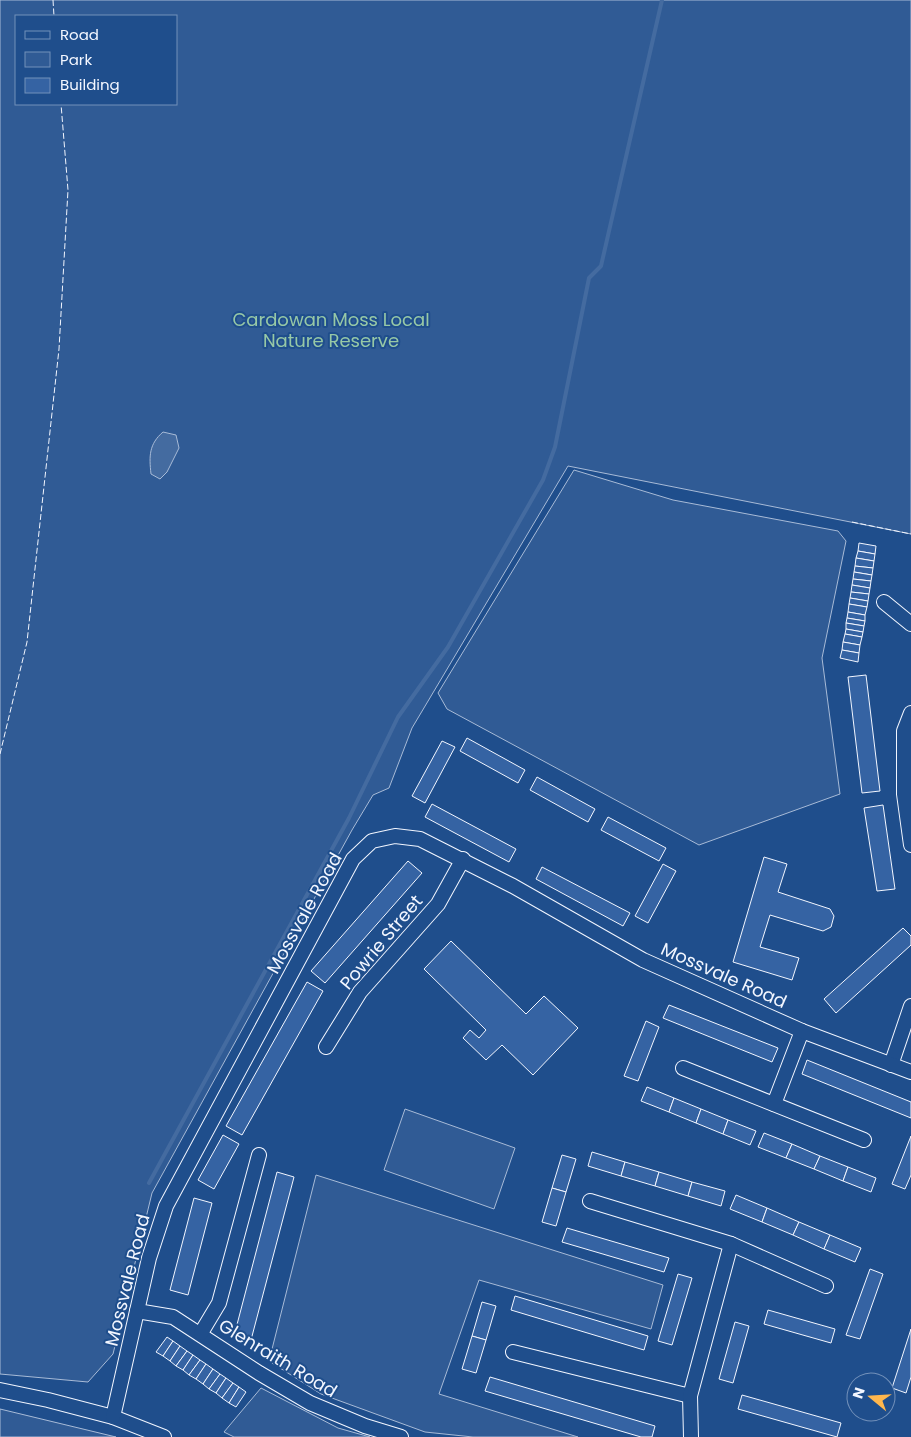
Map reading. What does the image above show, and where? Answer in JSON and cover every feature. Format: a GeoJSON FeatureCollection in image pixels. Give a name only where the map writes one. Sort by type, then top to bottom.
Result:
{"type":"FeatureCollection","features":[{"type":"Feature","properties":{"kind":"street"},"geometry":{"type":"LineString","coordinates":[[884,602],[911,624]]}},
{"type":"Feature","properties":{"kind":"street"},"geometry":{"type":"LineString","coordinates":[[911,713],[904,731],[904,794],[911,846]]}},
{"type":"Feature","properties":{"kind":"street","name":"Mossvale Road"},"geometry":{"type":"LineString","coordinates":[[113,1417],[149,1258],[166,1206],[353,859],[372,841],[394,836],[420,839],[463,859],[643,960],[802,1030],[911,1072]]}},
{"type":"Feature","properties":{"kind":"street","name":"Powrie Street"},"geometry":{"type":"LineString","coordinates":[[326,1047],[360,992],[438,904],[463,859]]}},
{"type":"Feature","properties":{"kind":"street"},"geometry":{"type":"LineString","coordinates":[[891,1064],[911,1006]]}},
{"type":"Feature","properties":{"kind":"street"},"geometry":{"type":"LineString","coordinates":[[774,1104],[802,1030]]}},
{"type":"Feature","properties":{"kind":"street"},"geometry":{"type":"LineString","coordinates":[[683,1068],[864,1140]]}},
{"type":"Feature","properties":{"kind":"street"},"geometry":{"type":"LineString","coordinates":[[201,1334],[219,1303],[259,1156]]}},
{"type":"Feature","properties":{"kind":"street"},"geometry":{"type":"LineString","coordinates":[[590,1201],[731,1244],[826,1286]]}},
{"type":"Feature","properties":{"kind":"street"},"geometry":{"type":"LineString","coordinates":[[691,1437],[690,1396],[731,1244]]}},
{"type":"Feature","properties":{"kind":"street","name":"Glenraith Road"},"geometry":{"type":"LineString","coordinates":[[137,1310],[173,1317],[259,1373],[310,1403],[364,1426],[401,1437]]}},
{"type":"Feature","properties":{"kind":"street"},"geometry":{"type":"LineString","coordinates":[[513,1352],[690,1396]]}},
{"type":"Feature","properties":{"kind":"street"},"geometry":{"type":"LineString","coordinates":[[0,1390],[113,1417],[164,1437]]}},
{"type":"Feature","properties":{"kind":"green space","name":"Cardowan Moss Local Nature Reserve"},"geometry":{"type":"Polygon","coordinates":[[[0,0],[911,0],[911,534],[568,466],[412,728],[389,788],[373,795],[352,830],[152,1193],[113,1354],[88,1382],[0,1374],[0,0]]]}},
{"type":"Feature","properties":{"kind":"green space"},"geometry":{"type":"Polygon","coordinates":[[[574,470],[673,500],[838,531],[846,541],[822,658],[840,794],[699,845],[447,709],[438,693],[574,470]]]}},
{"type":"Feature","properties":{"kind":"green space"},"geometry":{"type":"Polygon","coordinates":[[[405,1109],[515,1148],[494,1209],[384,1170],[405,1109]]]}},
{"type":"Feature","properties":{"kind":"green space"},"geometry":{"type":"Polygon","coordinates":[[[316,1175],[663,1285],[651,1329],[479,1280],[439,1394],[578,1437],[473,1437],[425,1432],[321,1394],[269,1361],[316,1175]]]}},
{"type":"Feature","properties":{"kind":"green space"},"geometry":{"type":"Polygon","coordinates":[[[261,1388],[338,1428],[370,1437],[234,1437],[224,1432],[261,1388]]]}},
{"type":"Feature","properties":{"kind":"green space"},"geometry":{"type":"Polygon","coordinates":[[[0,1409],[116,1437],[0,1437],[0,1409]]]}},
{"type":"Feature","properties":{"kind":"shaded area"},"geometry":{"type":"Polygon","coordinates":[[[163,432],[176,435],[179,448],[167,472],[160,479],[151,474],[150,456],[155,441],[163,432]]]}},
{"type":"Feature","properties":{"kind":"building"},"geometry":{"type":"Polygon","coordinates":[[[859,543],[876,546],[875,554],[858,551],[859,543]]]}},
{"type":"Feature","properties":{"kind":"building"},"geometry":{"type":"Polygon","coordinates":[[[858,551],[875,554],[874,561],[856,558],[858,551]]]}},
{"type":"Feature","properties":{"kind":"building"},"geometry":{"type":"Polygon","coordinates":[[[856,558],[874,561],[873,568],[855,566],[856,558]]]}},
{"type":"Feature","properties":{"kind":"building"},"geometry":{"type":"Polygon","coordinates":[[[855,566],[873,568],[872,575],[854,572],[855,566]]]}},
{"type":"Feature","properties":{"kind":"building"},"geometry":{"type":"Polygon","coordinates":[[[854,572],[872,575],[871,581],[853,579],[854,572]]]}},
{"type":"Feature","properties":{"kind":"building"},"geometry":{"type":"Polygon","coordinates":[[[853,579],[871,581],[870,588],[852,585],[853,579]]]}},
{"type":"Feature","properties":{"kind":"building"},"geometry":{"type":"Polygon","coordinates":[[[852,585],[870,588],[869,594],[851,592],[852,585]]]}},
{"type":"Feature","properties":{"kind":"building"},"geometry":{"type":"Polygon","coordinates":[[[851,592],[869,594],[868,601],[850,598],[851,592]]]}},
{"type":"Feature","properties":{"kind":"building"},"geometry":{"type":"Polygon","coordinates":[[[850,598],[868,601],[867,607],[849,604],[850,598]]]}},
{"type":"Feature","properties":{"kind":"building"},"geometry":{"type":"Polygon","coordinates":[[[849,604],[867,607],[865,615],[848,612],[849,604]]]}},
{"type":"Feature","properties":{"kind":"building"},"geometry":{"type":"Polygon","coordinates":[[[848,612],[865,615],[865,621],[847,618],[848,612]]]}},
{"type":"Feature","properties":{"kind":"building"},"geometry":{"type":"Polygon","coordinates":[[[847,618],[865,621],[864,626],[846,623],[847,618]]]}},
{"type":"Feature","properties":{"kind":"building"},"geometry":{"type":"Polygon","coordinates":[[[846,623],[864,626],[863,632],[846,629],[846,623]]]}},
{"type":"Feature","properties":{"kind":"building"},"geometry":{"type":"Polygon","coordinates":[[[846,629],[863,632],[862,637],[845,634],[846,629]]]}},
{"type":"Feature","properties":{"kind":"building"},"geometry":{"type":"Polygon","coordinates":[[[845,634],[862,637],[860,645],[843,642],[845,634]]]}},
{"type":"Feature","properties":{"kind":"building"},"geometry":{"type":"Polygon","coordinates":[[[843,642],[860,645],[859,653],[842,650],[843,642]]]}},
{"type":"Feature","properties":{"kind":"building"},"geometry":{"type":"Polygon","coordinates":[[[842,650],[859,653],[858,662],[840,658],[842,650]]]}},
{"type":"Feature","properties":{"kind":"building"},"geometry":{"type":"Polygon","coordinates":[[[866,675],[880,791],[862,793],[848,677],[866,675]]]}},
{"type":"Feature","properties":{"kind":"building"},"geometry":{"type":"Polygon","coordinates":[[[467,738],[525,770],[518,783],[460,751],[467,738]]]}},
{"type":"Feature","properties":{"kind":"building"},"geometry":{"type":"Polygon","coordinates":[[[442,741],[455,747],[425,803],[412,796],[442,741]]]}},
{"type":"Feature","properties":{"kind":"building"},"geometry":{"type":"Polygon","coordinates":[[[537,777],[595,809],[588,822],[530,790],[537,777]]]}},
{"type":"Feature","properties":{"kind":"building"},"geometry":{"type":"Polygon","coordinates":[[[432,804],[516,849],[509,862],[425,817],[432,804]]]}},
{"type":"Feature","properties":{"kind":"building"},"geometry":{"type":"Polygon","coordinates":[[[883,805],[895,889],[877,891],[864,808],[883,805]]]}},
{"type":"Feature","properties":{"kind":"building"},"geometry":{"type":"Polygon","coordinates":[[[608,817],[666,848],[659,861],[601,830],[608,817]]]}},
{"type":"Feature","properties":{"kind":"building"},"geometry":{"type":"Polygon","coordinates":[[[764,857],[787,864],[778,892],[830,909],[834,916],[831,927],[823,931],[770,915],[760,947],[799,958],[792,980],[733,962],[764,857]]]}},
{"type":"Feature","properties":{"kind":"building"},"geometry":{"type":"Polygon","coordinates":[[[408,861],[422,873],[325,983],[311,971],[408,861]]]}},
{"type":"Feature","properties":{"kind":"building"},"geometry":{"type":"Polygon","coordinates":[[[663,864],[676,871],[648,923],[635,916],[663,864]]]}},
{"type":"Feature","properties":{"kind":"building"},"geometry":{"type":"Polygon","coordinates":[[[542,867],[630,913],[623,926],[536,879],[542,867]]]}},
{"type":"Feature","properties":{"kind":"building"},"geometry":{"type":"Polygon","coordinates":[[[903,928],[911,936],[911,945],[836,1013],[824,999],[903,928]]]}},
{"type":"Feature","properties":{"kind":"building"},"geometry":{"type":"Polygon","coordinates":[[[451,941],[526,1014],[544,996],[578,1028],[533,1075],[502,1045],[486,1060],[463,1038],[470,1030],[479,1038],[486,1030],[424,969],[451,941]]]}},
{"type":"Feature","properties":{"kind":"building"},"geometry":{"type":"Polygon","coordinates":[[[307,982],[323,991],[242,1135],[226,1126],[307,982]]]}},
{"type":"Feature","properties":{"kind":"building"},"geometry":{"type":"Polygon","coordinates":[[[669,1005],[778,1048],[772,1062],[663,1018],[669,1005]]]}},
{"type":"Feature","properties":{"kind":"building"},"geometry":{"type":"Polygon","coordinates":[[[646,1021],[659,1027],[638,1081],[624,1076],[646,1021]]]}},
{"type":"Feature","properties":{"kind":"building"},"geometry":{"type":"Polygon","coordinates":[[[807,1060],[911,1102],[911,1118],[802,1074],[807,1060]]]}},
{"type":"Feature","properties":{"kind":"building"},"geometry":{"type":"Polygon","coordinates":[[[647,1087],[674,1098],[669,1112],[641,1101],[647,1087]]]}},
{"type":"Feature","properties":{"kind":"building"},"geometry":{"type":"Polygon","coordinates":[[[674,1098],[701,1109],[696,1123],[669,1112],[674,1098]]]}},
{"type":"Feature","properties":{"kind":"building"},"geometry":{"type":"Polygon","coordinates":[[[701,1109],[728,1120],[723,1134],[696,1123],[701,1109]]]}},
{"type":"Feature","properties":{"kind":"building"},"geometry":{"type":"Polygon","coordinates":[[[728,1120],[756,1131],[750,1145],[723,1134],[728,1120]]]}},
{"type":"Feature","properties":{"kind":"building"},"geometry":{"type":"Polygon","coordinates":[[[764,1133],[792,1144],[786,1158],[758,1147],[764,1133]]]}},
{"type":"Feature","properties":{"kind":"building"},"geometry":{"type":"Polygon","coordinates":[[[223,1135],[239,1144],[214,1189],[198,1180],[223,1135]]]}},
{"type":"Feature","properties":{"kind":"building"},"geometry":{"type":"Polygon","coordinates":[[[911,1136],[911,1175],[905,1189],[892,1184],[911,1136]]]}},
{"type":"Feature","properties":{"kind":"building"},"geometry":{"type":"Polygon","coordinates":[[[792,1144],[820,1156],[814,1169],[786,1158],[792,1144]]]}},
{"type":"Feature","properties":{"kind":"building"},"geometry":{"type":"Polygon","coordinates":[[[592,1152],[625,1162],[621,1176],[588,1166],[592,1152]]]}},
{"type":"Feature","properties":{"kind":"building"},"geometry":{"type":"Polygon","coordinates":[[[562,1155],[576,1159],[566,1192],[552,1188],[562,1155]]]}},
{"type":"Feature","properties":{"kind":"building"},"geometry":{"type":"Polygon","coordinates":[[[820,1156],[848,1167],[843,1181],[814,1169],[820,1156]]]}},
{"type":"Feature","properties":{"kind":"building"},"geometry":{"type":"Polygon","coordinates":[[[625,1162],[659,1172],[655,1186],[621,1176],[625,1162]]]}},
{"type":"Feature","properties":{"kind":"building"},"geometry":{"type":"Polygon","coordinates":[[[848,1167],[876,1178],[871,1192],[843,1181],[848,1167]]]}},
{"type":"Feature","properties":{"kind":"building"},"geometry":{"type":"Polygon","coordinates":[[[277,1172],[294,1177],[251,1340],[234,1336],[277,1172]]]}},
{"type":"Feature","properties":{"kind":"building"},"geometry":{"type":"Polygon","coordinates":[[[659,1172],[692,1182],[688,1196],[655,1186],[659,1172]]]}},
{"type":"Feature","properties":{"kind":"building"},"geometry":{"type":"Polygon","coordinates":[[[692,1182],[725,1191],[721,1206],[688,1196],[692,1182]]]}},
{"type":"Feature","properties":{"kind":"building"},"geometry":{"type":"Polygon","coordinates":[[[552,1188],[566,1192],[556,1226],[542,1222],[552,1188]]]}},
{"type":"Feature","properties":{"kind":"building"},"geometry":{"type":"Polygon","coordinates":[[[736,1195],[767,1208],[762,1222],[730,1209],[736,1195]]]}},
{"type":"Feature","properties":{"kind":"building"},"geometry":{"type":"Polygon","coordinates":[[[194,1198],[212,1203],[188,1295],[170,1290],[194,1198]]]}},
{"type":"Feature","properties":{"kind":"building"},"geometry":{"type":"Polygon","coordinates":[[[767,1208],[799,1222],[793,1235],[762,1222],[767,1208]]]}},
{"type":"Feature","properties":{"kind":"building"},"geometry":{"type":"Polygon","coordinates":[[[799,1222],[830,1235],[824,1249],[793,1235],[799,1222]]]}},
{"type":"Feature","properties":{"kind":"building"},"geometry":{"type":"Polygon","coordinates":[[[567,1228],[669,1258],[664,1272],[562,1242],[567,1228]]]}},
{"type":"Feature","properties":{"kind":"building"},"geometry":{"type":"Polygon","coordinates":[[[830,1235],[861,1248],[855,1262],[824,1249],[830,1235]]]}},
{"type":"Feature","properties":{"kind":"building"},"geometry":{"type":"Polygon","coordinates":[[[870,1269],[883,1274],[860,1339],[846,1335],[870,1269]]]}},
{"type":"Feature","properties":{"kind":"building"},"geometry":{"type":"Polygon","coordinates":[[[678,1274],[692,1278],[672,1345],[658,1341],[678,1274]]]}},
{"type":"Feature","properties":{"kind":"building"},"geometry":{"type":"Polygon","coordinates":[[[515,1296],[648,1336],[644,1350],[511,1310],[515,1296]]]}},
{"type":"Feature","properties":{"kind":"building"},"geometry":{"type":"Polygon","coordinates":[[[482,1302],[496,1306],[486,1340],[472,1336],[482,1302]]]}},
{"type":"Feature","properties":{"kind":"building"},"geometry":{"type":"Polygon","coordinates":[[[768,1310],[835,1329],[831,1343],[764,1324],[768,1310]]]}},
{"type":"Feature","properties":{"kind":"building"},"geometry":{"type":"Polygon","coordinates":[[[735,1322],[749,1326],[733,1383],[719,1379],[735,1322]]]}},
{"type":"Feature","properties":{"kind":"building"},"geometry":{"type":"Polygon","coordinates":[[[911,1329],[911,1377],[906,1393],[896,1389],[896,1376],[911,1329]]]}},
{"type":"Feature","properties":{"kind":"building"},"geometry":{"type":"Polygon","coordinates":[[[472,1336],[486,1340],[476,1373],[462,1369],[472,1336]]]}},
{"type":"Feature","properties":{"kind":"building"},"geometry":{"type":"Polygon","coordinates":[[[167,1337],[173,1341],[163,1356],[156,1352],[167,1337]]]}},
{"type":"Feature","properties":{"kind":"building"},"geometry":{"type":"Polygon","coordinates":[[[173,1341],[180,1346],[170,1361],[163,1356],[173,1341]]]}},
{"type":"Feature","properties":{"kind":"building"},"geometry":{"type":"Polygon","coordinates":[[[180,1346],[187,1351],[176,1366],[170,1361],[180,1346]]]}},
{"type":"Feature","properties":{"kind":"building"},"geometry":{"type":"Polygon","coordinates":[[[187,1351],[193,1355],[183,1370],[176,1366],[187,1351]]]}},
{"type":"Feature","properties":{"kind":"building"},"geometry":{"type":"Polygon","coordinates":[[[193,1355],[200,1360],[189,1375],[183,1370],[193,1355]]]}},
{"type":"Feature","properties":{"kind":"building"},"geometry":{"type":"Polygon","coordinates":[[[200,1360],[206,1364],[196,1379],[189,1375],[200,1360]]]}},
{"type":"Feature","properties":{"kind":"building"},"geometry":{"type":"Polygon","coordinates":[[[206,1364],[213,1369],[203,1384],[196,1379],[206,1364]]]}},
{"type":"Feature","properties":{"kind":"building"},"geometry":{"type":"Polygon","coordinates":[[[213,1369],[220,1374],[209,1389],[203,1384],[213,1369]]]}},
{"type":"Feature","properties":{"kind":"building"},"geometry":{"type":"Polygon","coordinates":[[[220,1374],[226,1378],[216,1393],[209,1389],[220,1374]]]}},
{"type":"Feature","properties":{"kind":"building"},"geometry":{"type":"Polygon","coordinates":[[[490,1377],[655,1426],[652,1437],[641,1437],[485,1391],[490,1377]]]}},
{"type":"Feature","properties":{"kind":"building"},"geometry":{"type":"Polygon","coordinates":[[[226,1378],[233,1383],[222,1398],[216,1393],[226,1378]]]}},
{"type":"Feature","properties":{"kind":"building"},"geometry":{"type":"Polygon","coordinates":[[[233,1383],[239,1387],[229,1403],[222,1398],[233,1383]]]}},
{"type":"Feature","properties":{"kind":"building"},"geometry":{"type":"Polygon","coordinates":[[[239,1387],[246,1392],[236,1407],[229,1403],[239,1387]]]}},
{"type":"Feature","properties":{"kind":"building"},"geometry":{"type":"Polygon","coordinates":[[[742,1395],[841,1423],[837,1437],[738,1409],[742,1395]]]}},
{"type":"Feature","properties":{"kind":"waterway"},"geometry":{"type":"LineString","coordinates":[[149,1183],[349,818],[398,717],[448,647],[543,480],[555,447],[589,278],[601,266],[662,0]]}},
{"type":"Feature","properties":{"kind":"fence"},"geometry":{"type":"LineString","coordinates":[[53,0],[54,15]]}},
{"type":"Feature","properties":{"kind":"fence"},"geometry":{"type":"LineString","coordinates":[[0,754],[27,642],[59,349],[68,190],[61,105]]}},
{"type":"Feature","properties":{"kind":"fence"},"geometry":{"type":"LineString","coordinates":[[852,522],[911,534]]}}]}
